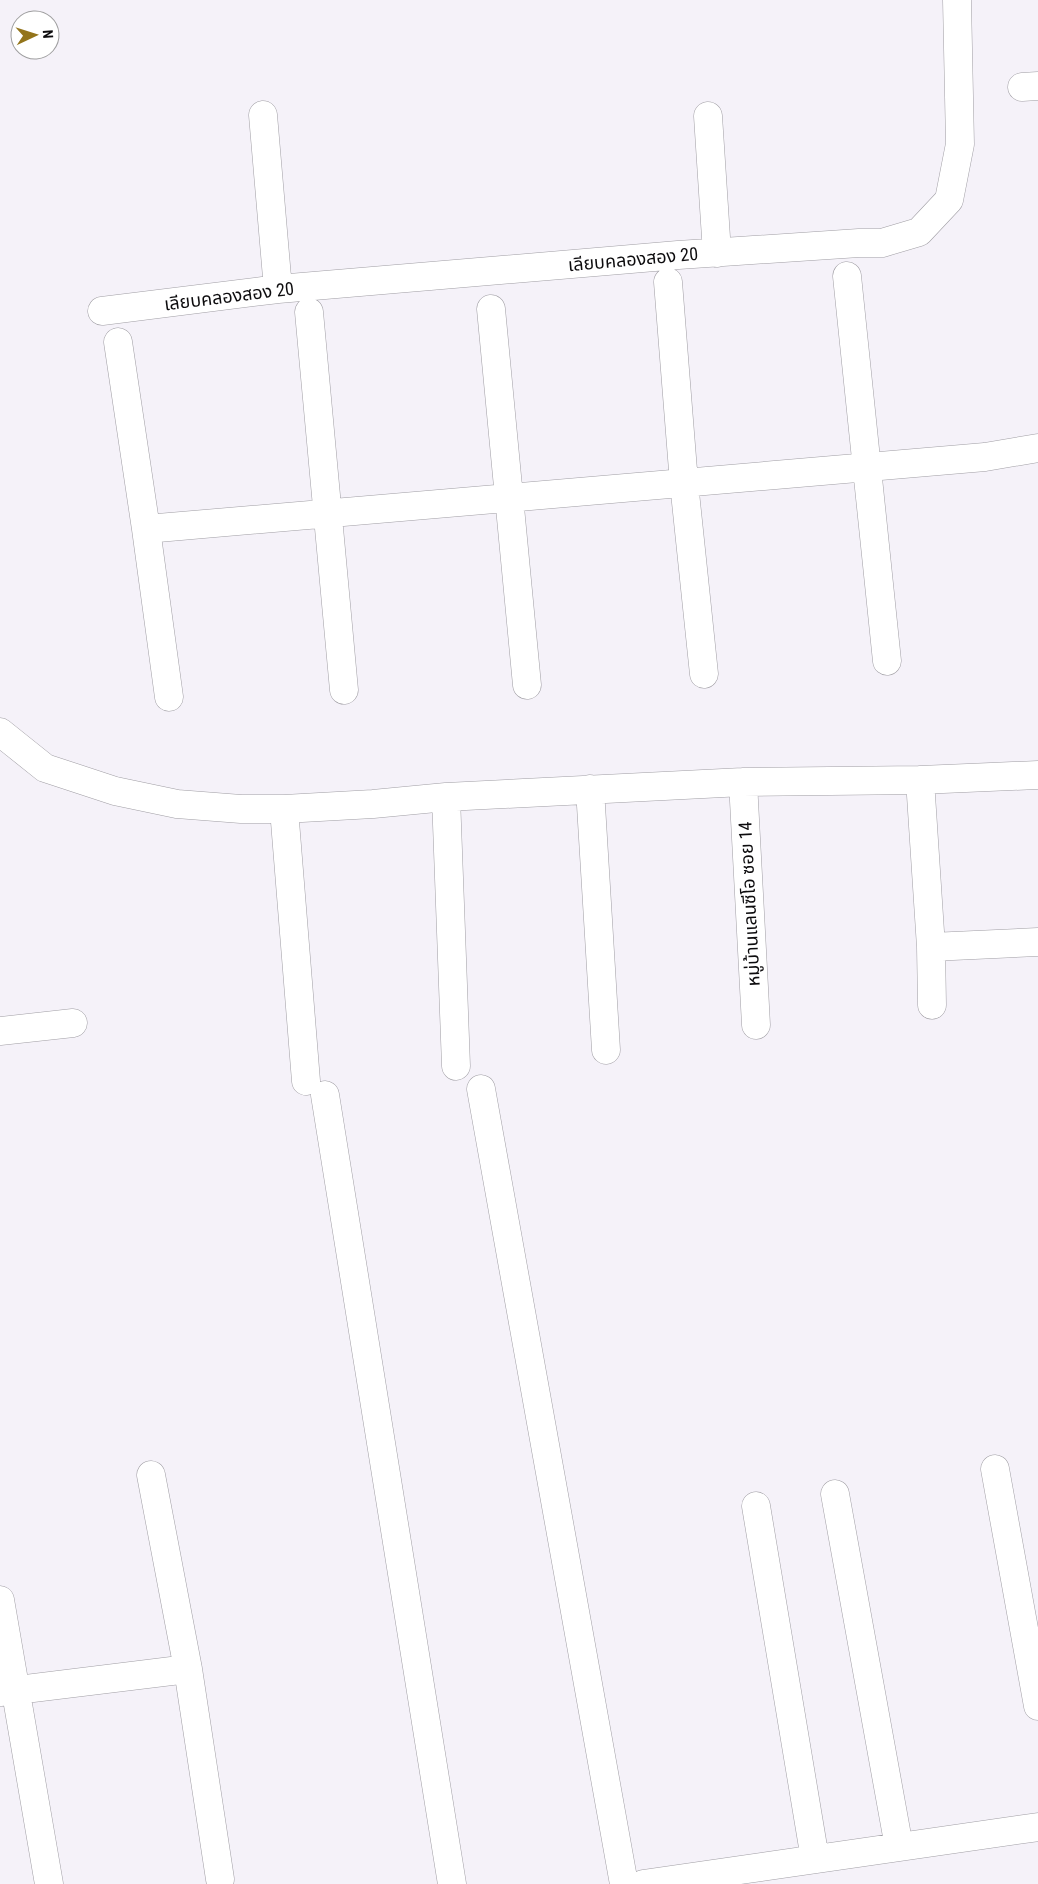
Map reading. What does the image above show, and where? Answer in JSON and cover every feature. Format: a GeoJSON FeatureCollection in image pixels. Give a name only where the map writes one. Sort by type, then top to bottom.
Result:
{"type":"FeatureCollection","features":[{"type":"Feature","properties":{"kind":"street","name":"เลียบคลองสอง 20"},"geometry":{"type":"LineString","coordinates":[[102,311],[278,289],[717,253],[882,243],[919,232],[949,200],[960,144],[957,0]]}},
{"type":"Feature","properties":{"kind":"street"},"geometry":{"type":"LineString","coordinates":[[263,115],[278,289]]}},
{"type":"Feature","properties":{"kind":"street"},"geometry":{"type":"LineString","coordinates":[[708,116],[717,253]]}},
{"type":"Feature","properties":{"kind":"street"},"geometry":{"type":"LineString","coordinates":[[847,276],[887,661]]}},
{"type":"Feature","properties":{"kind":"street"},"geometry":{"type":"LineString","coordinates":[[668,282],[684,483],[704,674]]}},
{"type":"Feature","properties":{"kind":"street"},"geometry":{"type":"LineString","coordinates":[[491,310],[527,685]]}},
{"type":"Feature","properties":{"kind":"street"},"geometry":{"type":"LineString","coordinates":[[309,312],[344,690]]}},
{"type":"Feature","properties":{"kind":"street"},"geometry":{"type":"LineString","coordinates":[[118,342],[169,697]]}},
{"type":"Feature","properties":{"kind":"street"},"geometry":{"type":"LineString","coordinates":[[146,529],[984,457],[1038,448]]}},
{"type":"Feature","properties":{"kind":"street"},"geometry":{"type":"LineString","coordinates":[[0,732],[45,768],[116,791],[177,804],[241,809],[284,809],[374,804],[446,797],[743,782],[920,780],[1038,774]]}},
{"type":"Feature","properties":{"kind":"street"},"geometry":{"type":"LineString","coordinates":[[920,780],[931,946],[932,1005]]}},
{"type":"Feature","properties":{"kind":"street","name":"หมู่บ้านแลนซีโอ ซอย 14"},"geometry":{"type":"LineString","coordinates":[[743,782],[756,1025]]}},
{"type":"Feature","properties":{"kind":"street"},"geometry":{"type":"LineString","coordinates":[[590,789],[606,1050]]}},
{"type":"Feature","properties":{"kind":"street"},"geometry":{"type":"LineString","coordinates":[[446,797],[456,1066]]}},
{"type":"Feature","properties":{"kind":"street"},"geometry":{"type":"LineString","coordinates":[[284,809],[316,1088],[452,1884]]}},
{"type":"Feature","properties":{"kind":"street"},"geometry":{"type":"LineString","coordinates":[[931,946],[1038,942]]}},
{"type":"Feature","properties":{"kind":"street"},"geometry":{"type":"LineString","coordinates":[[0,1031],[73,1023]]}},
{"type":"Feature","properties":{"kind":"street"},"geometry":{"type":"LineString","coordinates":[[480,1089],[624,1884]]}},
{"type":"Feature","properties":{"kind":"street"},"geometry":{"type":"LineString","coordinates":[[995,1469],[1038,1706]]}},
{"type":"Feature","properties":{"kind":"street"},"geometry":{"type":"LineString","coordinates":[[151,1475],[188,1669],[220,1879]]}},
{"type":"Feature","properties":{"kind":"street"},"geometry":{"type":"LineString","coordinates":[[835,1494],[899,1847]]}},
{"type":"Feature","properties":{"kind":"street"},"geometry":{"type":"LineString","coordinates":[[756,1506],[815,1859]]}},
{"type":"Feature","properties":{"kind":"street"},"geometry":{"type":"LineString","coordinates":[[0,1600],[8,1691],[49,1884]]}},
{"type":"Feature","properties":{"kind":"street"},"geometry":{"type":"LineString","coordinates":[[8,1691],[188,1669]]}},
{"type":"Feature","properties":{"kind":"street"},"geometry":{"type":"LineString","coordinates":[[643,1884],[1038,1827]]}}]}
